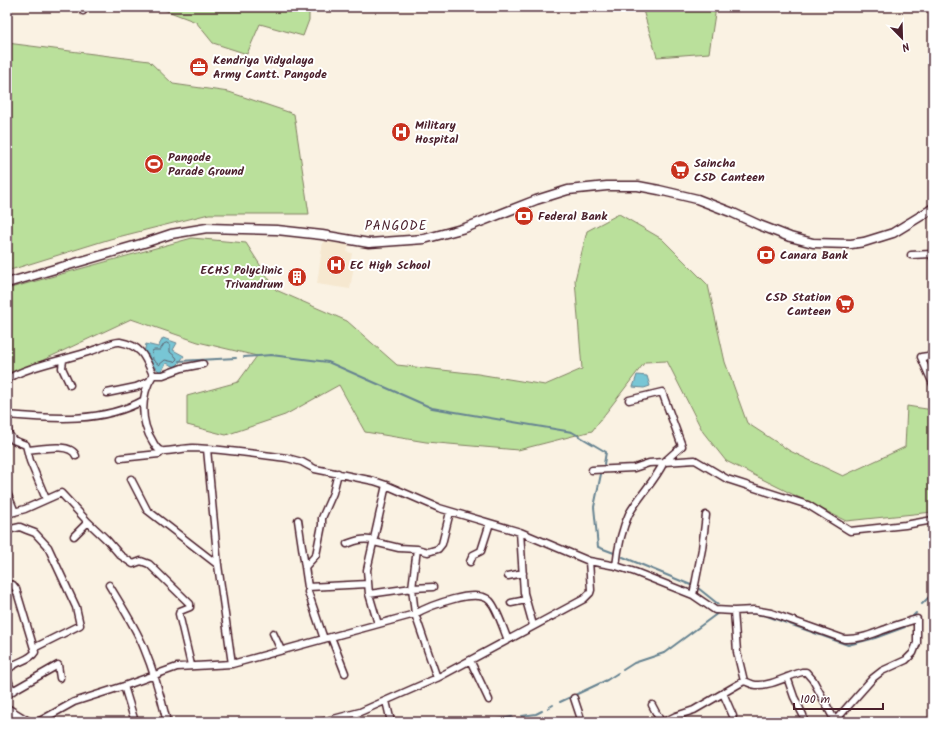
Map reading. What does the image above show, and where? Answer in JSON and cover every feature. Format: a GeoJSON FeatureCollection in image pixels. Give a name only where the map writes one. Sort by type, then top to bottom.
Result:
{"type":"FeatureCollection","features":[{"type":"Feature","properties":{"kind":"main road"},"geometry":{"type":"LineString","coordinates":[[7,283],[171,234],[207,228],[277,230],[322,235],[369,243],[424,239],[465,228],[536,200],[568,190],[607,186],[638,186],[697,199],[790,237],[818,244],[851,244],[881,237],[893,233],[929,212],[933,208]]}},
{"type":"Feature","properties":{"kind":"main road"},"geometry":{"type":"LineString","coordinates":[[7,709],[28,722]]}},
{"type":"Feature","properties":{"kind":"street"},"geometry":{"type":"LineString","coordinates":[[911,255],[932,254],[933,258]]}},
{"type":"Feature","properties":{"kind":"street"},"geometry":{"type":"LineString","coordinates":[[7,380],[22,372],[118,341],[132,346],[142,352],[153,375]]}},
{"type":"Feature","properties":{"kind":"street"},"geometry":{"type":"LineString","coordinates":[[928,356],[921,357],[933,384]]}},
{"type":"Feature","properties":{"kind":"street"},"geometry":{"type":"LineString","coordinates":[[63,360],[62,368],[70,385]]}},
{"type":"Feature","properties":{"kind":"street"},"geometry":{"type":"LineString","coordinates":[[153,375],[163,375],[182,368],[204,364]]}},
{"type":"Feature","properties":{"kind":"street"},"geometry":{"type":"LineString","coordinates":[[153,375],[148,382],[143,412],[148,435],[156,448],[162,451]]}},
{"type":"Feature","properties":{"kind":"street"},"geometry":{"type":"LineString","coordinates":[[108,393],[136,387],[148,382]]}},
{"type":"Feature","properties":{"kind":"street"},"geometry":{"type":"LineString","coordinates":[[616,566],[620,535],[630,514],[658,474],[664,462],[682,446],[662,392],[629,400]]}},
{"type":"Feature","properties":{"kind":"street"},"geometry":{"type":"LineString","coordinates":[[46,499],[30,461],[26,445],[13,440],[8,433],[7,414],[35,418],[75,418],[101,416],[131,407],[144,400]]}},
{"type":"Feature","properties":{"kind":"street"},"geometry":{"type":"LineString","coordinates":[[28,450],[49,447],[68,448],[74,452],[76,456]]}},
{"type":"Feature","properties":{"kind":"street"},"geometry":{"type":"LineString","coordinates":[[122,458],[159,454],[162,451],[191,448],[287,458],[302,462],[315,468],[374,481],[450,512],[520,532],[589,561],[616,566],[693,595],[715,610],[754,610],[771,613],[844,639],[864,638],[888,628],[917,619],[917,643],[913,654],[906,660],[882,671],[873,678],[834,721],[809,674],[806,672],[773,682],[755,685],[744,681],[694,710],[662,722],[652,705]]}},
{"type":"Feature","properties":{"kind":"street"},"geometry":{"type":"LineString","coordinates":[[207,450],[218,565],[232,664]]}},
{"type":"Feature","properties":{"kind":"street"},"geometry":{"type":"LineString","coordinates":[[592,470],[634,468],[649,462],[695,460],[727,479],[808,505],[850,531],[905,525],[933,520]]}},
{"type":"Feature","properties":{"kind":"street"},"geometry":{"type":"LineString","coordinates":[[305,567],[316,555],[322,526],[322,518],[333,492],[338,473]]}},
{"type":"Feature","properties":{"kind":"street"},"geometry":{"type":"LineString","coordinates":[[131,479],[147,510],[218,565]]}},
{"type":"Feature","properties":{"kind":"street"},"geometry":{"type":"LineString","coordinates":[[378,624],[370,594],[367,570],[375,541],[386,485]]}},
{"type":"Feature","properties":{"kind":"street"},"geometry":{"type":"LineString","coordinates":[[7,493],[15,512]]}},
{"type":"Feature","properties":{"kind":"street"},"geometry":{"type":"LineString","coordinates":[[7,514],[36,505],[61,493],[107,540],[120,556],[133,564],[141,561],[149,564],[190,604],[190,606],[179,614],[191,665]]}},
{"type":"Feature","properties":{"kind":"street"},"geometry":{"type":"LineString","coordinates":[[347,544],[360,539],[366,539],[399,548],[417,549],[428,552],[434,551],[441,547],[450,512]]}},
{"type":"Feature","properties":{"kind":"street"},"geometry":{"type":"LineString","coordinates":[[693,595],[702,549],[706,515]]}},
{"type":"Feature","properties":{"kind":"street"},"geometry":{"type":"LineString","coordinates":[[298,520],[308,587],[368,584]]}},
{"type":"Feature","properties":{"kind":"street"},"geometry":{"type":"LineString","coordinates":[[74,536],[88,522]]}},
{"type":"Feature","properties":{"kind":"street"},"geometry":{"type":"LineString","coordinates":[[470,562],[473,555],[481,551],[490,523]]}},
{"type":"Feature","properties":{"kind":"street"},"geometry":{"type":"LineString","coordinates":[[7,530],[20,528],[35,533],[48,547],[76,607],[80,625],[34,648]]}},
{"type":"Feature","properties":{"kind":"street"},"geometry":{"type":"LineString","coordinates":[[520,532],[526,600],[533,625]]}},
{"type":"Feature","properties":{"kind":"street"},"geometry":{"type":"LineString","coordinates":[[417,549],[412,588],[415,614],[437,678]]}},
{"type":"Feature","properties":{"kind":"street"},"geometry":{"type":"LineString","coordinates":[[322,722],[360,712],[437,678],[584,598],[590,593],[591,590],[589,561]]}},
{"type":"Feature","properties":{"kind":"street"},"geometry":{"type":"LineString","coordinates":[[508,576],[523,574]]}},
{"type":"Feature","properties":{"kind":"street"},"geometry":{"type":"LineString","coordinates":[[7,584],[13,585],[16,589],[34,648],[34,654],[12,665],[7,671]]}},
{"type":"Feature","properties":{"kind":"street"},"geometry":{"type":"LineString","coordinates":[[110,585],[137,632],[154,675],[167,722]]}},
{"type":"Feature","properties":{"kind":"street"},"geometry":{"type":"LineString","coordinates":[[370,594],[412,588],[433,587]]}},
{"type":"Feature","properties":{"kind":"street"},"geometry":{"type":"LineString","coordinates":[[308,592],[324,639]]}},
{"type":"Feature","properties":{"kind":"street"},"geometry":{"type":"LineString","coordinates":[[38,722],[74,702],[177,667],[191,665],[232,664],[415,614],[426,608],[446,602],[479,596],[489,600],[494,606],[508,640]]}},
{"type":"Feature","properties":{"kind":"street"},"geometry":{"type":"LineString","coordinates":[[511,603],[526,600]]}},
{"type":"Feature","properties":{"kind":"street"},"geometry":{"type":"LineString","coordinates":[[734,611],[737,652],[744,681]]}},
{"type":"Feature","properties":{"kind":"street"},"geometry":{"type":"LineString","coordinates":[[273,633],[281,650]]}},
{"type":"Feature","properties":{"kind":"street"},"geometry":{"type":"LineString","coordinates":[[331,636],[345,673]]}},
{"type":"Feature","properties":{"kind":"street"},"geometry":{"type":"LineString","coordinates":[[470,660],[489,700]]}},
{"type":"Feature","properties":{"kind":"street"},"geometry":{"type":"LineString","coordinates":[[7,695],[58,665],[60,678]]}},
{"type":"Feature","properties":{"kind":"street"},"geometry":{"type":"LineString","coordinates":[[7,677],[11,688],[14,690]]}},
{"type":"Feature","properties":{"kind":"street"},"geometry":{"type":"LineString","coordinates":[[787,677],[794,697],[803,715],[804,722]]}},
{"type":"Feature","properties":{"kind":"street"},"geometry":{"type":"LineString","coordinates":[[124,686],[136,722]]}},
{"type":"Feature","properties":{"kind":"street"},"geometry":{"type":"LineString","coordinates":[[723,693],[732,716]]}},
{"type":"Feature","properties":{"kind":"street"},"geometry":{"type":"LineString","coordinates":[[574,698],[582,722]]}},
{"type":"Feature","properties":{"kind":"street"},"geometry":{"type":"LineString","coordinates":[[386,701],[391,722]]}},
{"type":"Feature","properties":{"kind":"shaded area","name":"EC High School"},"geometry":{"type":"Polygon","coordinates":[[[323,241],[349,245],[347,252],[352,253],[350,264],[354,265],[350,289],[317,284],[323,241]]]}},
{"type":"Feature","properties":{"kind":"green space"},"geometry":{"type":"Polygon","coordinates":[[[157,7],[309,7],[309,20],[303,36],[260,24],[247,54],[213,43],[196,22],[157,7]]]}},
{"type":"Feature","properties":{"kind":"green space"},"geometry":{"type":"Polygon","coordinates":[[[642,7],[716,7],[709,53],[657,57],[642,7]]]}},
{"type":"Feature","properties":{"kind":"green space","name":"Pangode Parade Ground"},"geometry":{"type":"Polygon","coordinates":[[[7,43],[149,61],[173,84],[229,92],[294,114],[309,214],[209,214],[110,239],[7,271],[7,43]]]}},
{"type":"Feature","properties":{"kind":"green space"},"geometry":{"type":"Polygon","coordinates":[[[619,214],[662,239],[708,285],[725,362],[747,423],[790,451],[843,476],[905,447],[907,406],[933,410],[933,512],[846,521],[726,461],[703,432],[667,361],[645,362],[592,431],[518,450],[426,442],[365,432],[339,385],[285,415],[226,435],[187,425],[187,396],[238,382],[257,356],[198,342],[131,319],[7,377],[7,289],[192,238],[246,243],[276,290],[347,321],[397,365],[478,374],[545,385],[582,369],[575,280],[587,231],[619,214]]]}},
{"type":"Feature","properties":{"kind":"water"},"geometry":{"type":"Polygon","coordinates":[[[163,338],[177,343],[173,350],[184,356],[176,367],[166,363],[161,373],[148,361],[149,355],[144,353],[146,344],[158,347],[163,338]]]}},
{"type":"Feature","properties":{"kind":"water"},"geometry":{"type":"Polygon","coordinates":[[[637,375],[647,376],[650,386],[644,388],[633,387],[637,375]]]}},
{"type":"Feature","properties":{"kind":"waterway"},"geometry":{"type":"LineString","coordinates":[[244,357],[271,355],[328,362],[432,408],[572,432],[606,452],[604,464]]}},
{"type":"Feature","properties":{"kind":"waterway"},"geometry":{"type":"LineString","coordinates":[[179,361],[236,358]]}},
{"type":"Feature","properties":{"kind":"waterway"},"geometry":{"type":"LineString","coordinates":[[601,474],[594,507],[598,547],[614,553]]}},
{"type":"Feature","properties":{"kind":"waterway"},"geometry":{"type":"LineString","coordinates":[[623,557],[698,588],[718,604]]}},
{"type":"Feature","properties":{"kind":"waterway"},"geometry":{"type":"LineString","coordinates":[[922,604],[929,597]]}},
{"type":"Feature","properties":{"kind":"waterway"},"geometry":{"type":"LineString","coordinates":[[623,670],[634,663],[664,653],[718,613],[722,613]]}},
{"type":"Feature","properties":{"kind":"waterway"},"geometry":{"type":"LineString","coordinates":[[749,613],[767,616],[848,645],[875,638],[905,627]]}},
{"type":"Feature","properties":{"kind":"waterway"},"geometry":{"type":"LineString","coordinates":[[913,616],[916,613]]}},
{"type":"Feature","properties":{"kind":"waterway"},"geometry":{"type":"LineString","coordinates":[[560,702],[607,680],[618,673]]}},
{"type":"Feature","properties":{"kind":"waterway"},"geometry":{"type":"LineString","coordinates":[[548,708],[553,705]]}},
{"type":"Feature","properties":{"kind":"waterway"},"geometry":{"type":"LineString","coordinates":[[522,716],[536,714],[542,711]]}},
{"type":"Feature","properties":{"kind":"waterway"},"geometry":{"type":"LineString","coordinates":[[485,722],[512,717]]}},
{"type":"Feature","properties":{"kind":"waterway"},"geometry":{"type":"LineString","coordinates":[[930,722],[933,718]]}},
{"type":"Feature","properties":{"kind":"place","name":"Kendriya Vidyalaya Army Cantt. Pangode"},"geometry":{"type":"Point","coordinates":[199,67]}},
{"type":"Feature","properties":{"kind":"place","name":"Military Hospital"},"geometry":{"type":"Point","coordinates":[401,132]}},
{"type":"Feature","properties":{"kind":"place","name":"Pangode Parade Ground"},"geometry":{"type":"Point","coordinates":[154,164]}},
{"type":"Feature","properties":{"kind":"place","name":"Saincha CSD Canteen"},"geometry":{"type":"Point","coordinates":[680,170]}},
{"type":"Feature","properties":{"kind":"place","name":"Federal Bank"},"geometry":{"type":"Point","coordinates":[524,216]}},
{"type":"Feature","properties":{"kind":"place","name":"Canara Bank"},"geometry":{"type":"Point","coordinates":[766,255]}},
{"type":"Feature","properties":{"kind":"place","name":"EC High School"},"geometry":{"type":"Point","coordinates":[336,265]}},
{"type":"Feature","properties":{"kind":"place","name":"ECHS Polyclinic Trivandrum"},"geometry":{"type":"Point","coordinates":[297,277]}},
{"type":"Feature","properties":{"kind":"place","name":"CSD Station Canteen"},"geometry":{"type":"Point","coordinates":[845,304]}},
{"type":"Feature","properties":{"kind":"district","name":"PANGODE"},"geometry":{"type":"Point","coordinates":[396,225]}}]}
